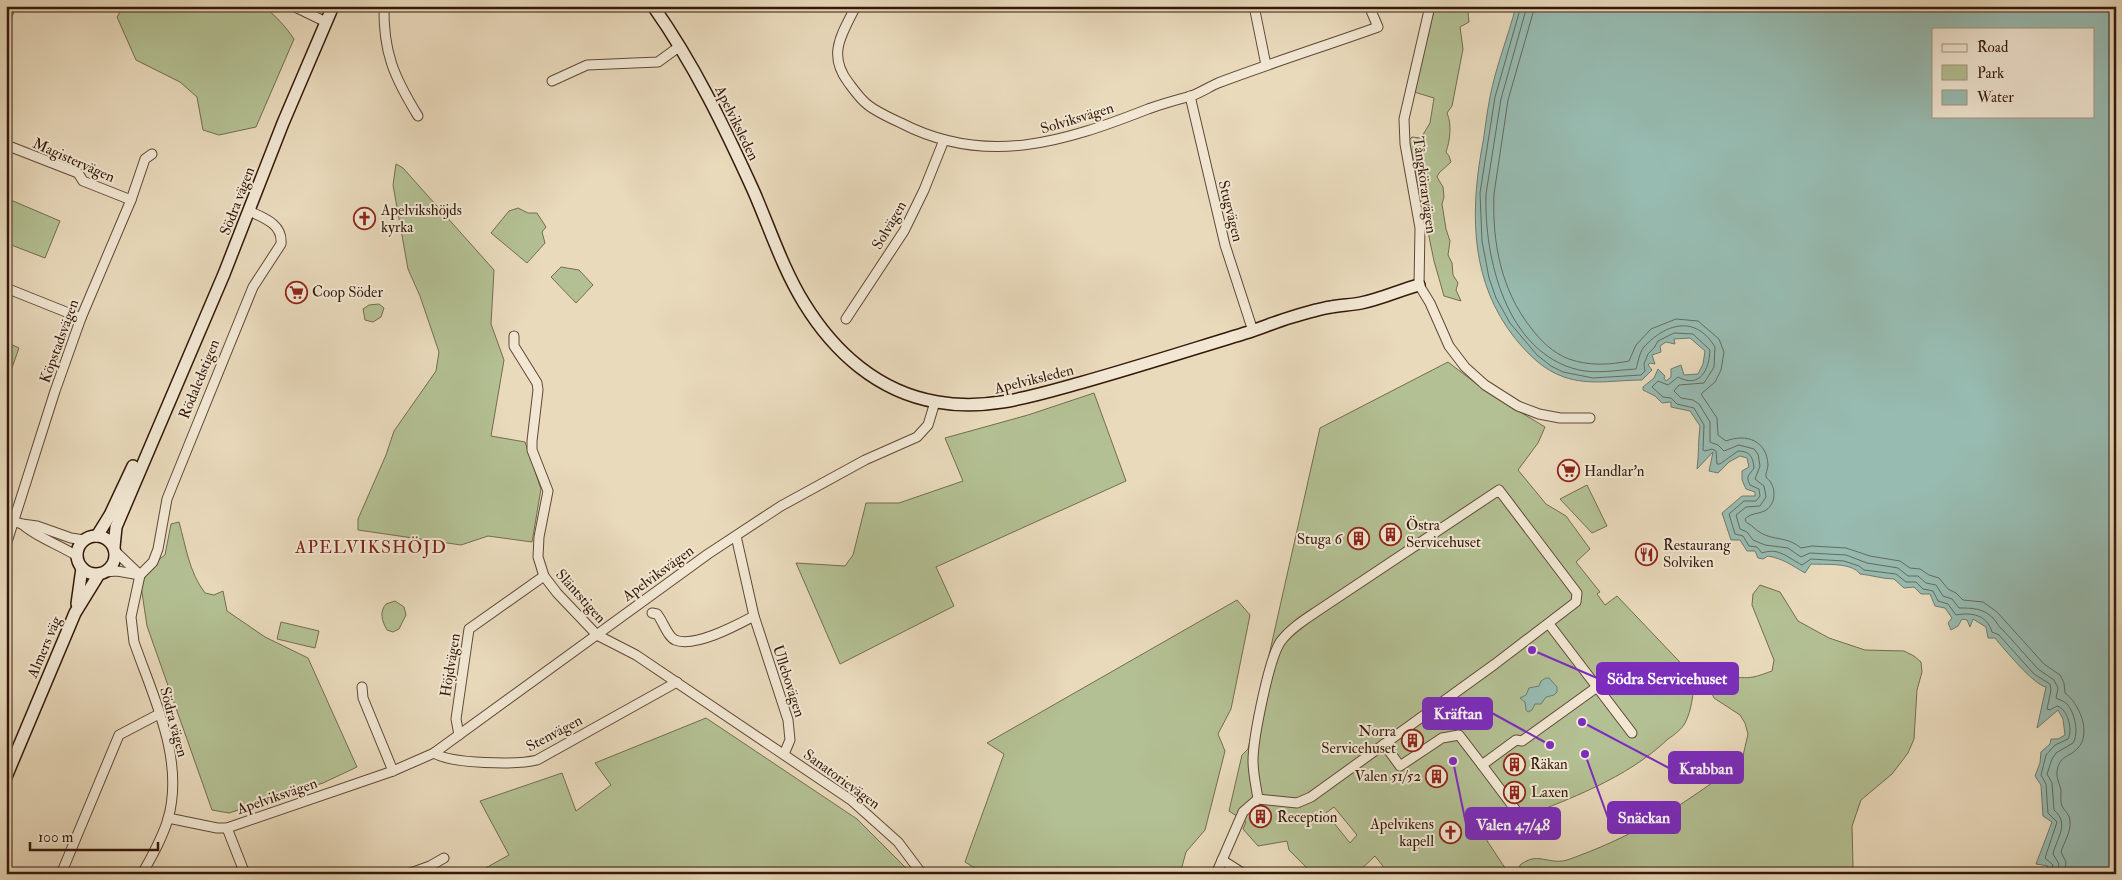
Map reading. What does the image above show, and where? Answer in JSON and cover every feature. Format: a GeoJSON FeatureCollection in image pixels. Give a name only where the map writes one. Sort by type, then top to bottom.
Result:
{"type":"FeatureCollection","features":[{"type":"Feature","properties":{"kind":"street"},"geometry":{"type":"LineString","coordinates":[[6,18],[11,6]]}},
{"type":"Feature","properties":{"kind":"street"},"geometry":{"type":"LineString","coordinates":[[294,6],[326,22]]}},
{"type":"Feature","properties":{"kind":"street","name":"Södra vägen"},"geometry":{"type":"LineString","coordinates":[[115,549],[116,527],[207,315],[333,6]]}},
{"type":"Feature","properties":{"kind":"street"},"geometry":{"type":"LineString","coordinates":[[384,6],[384,34],[388,57],[418,116]]}},
{"type":"Feature","properties":{"kind":"street","name":"Apelviksleden"},"geometry":{"type":"LineString","coordinates":[[653,6],[697,75],[726,132],[793,283],[821,329],[847,357],[876,379],[902,391],[935,402],[982,405],[1022,399],[1099,378],[1252,331],[1291,317],[1333,306],[1368,302],[1419,285]]}},
{"type":"Feature","properties":{"kind":"street","name":"Solviksvägen"},"geometry":{"type":"LineString","coordinates":[[856,6],[842,35],[836,55],[838,66],[844,77],[860,98],[872,108],[909,128],[944,140],[992,147],[1048,142],[1087,132],[1159,105],[1190,96],[1266,65],[1378,27],[1369,6]]}},
{"type":"Feature","properties":{"kind":"street"},"geometry":{"type":"LineString","coordinates":[[1254,6],[1266,65]]}},
{"type":"Feature","properties":{"kind":"street","name":"Tångkörarvägen"},"geometry":{"type":"LineString","coordinates":[[1419,285],[1420,228],[1405,144],[1404,119],[1430,6]]}},
{"type":"Feature","properties":{"kind":"street"},"geometry":{"type":"LineString","coordinates":[[552,81],[587,65],[658,62],[680,46]]}},
{"type":"Feature","properties":{"kind":"street","name":"Stugvägen"},"geometry":{"type":"LineString","coordinates":[[1190,96],[1225,245],[1252,331]]}},
{"type":"Feature","properties":{"kind":"street","name":"Solvägen"},"geometry":{"type":"LineString","coordinates":[[846,319],[904,231],[924,190],[944,140]]}},
{"type":"Feature","properties":{"kind":"street","name":"Magistervägen"},"geometry":{"type":"LineString","coordinates":[[6,145],[78,174],[83,181],[131,200]]}},
{"type":"Feature","properties":{"kind":"street","name":"Köpstadsvägen"},"geometry":{"type":"LineString","coordinates":[[6,545],[55,391],[82,318],[131,200],[145,159],[152,154]]}},
{"type":"Feature","properties":{"kind":"street","name":"Rödaledstigen"},"geometry":{"type":"LineString","coordinates":[[140,575],[156,555],[167,499],[237,322],[256,280],[281,244],[281,237],[277,226],[249,211]]}},
{"type":"Feature","properties":{"kind":"street"},"geometry":{"type":"LineString","coordinates":[[1419,285],[1449,346],[1465,367],[1485,385],[1518,406],[1539,414],[1560,418],[1590,418]]}},
{"type":"Feature","properties":{"kind":"street"},"geometry":{"type":"LineString","coordinates":[[6,288],[82,318]]}},
{"type":"Feature","properties":{"kind":"street","name":"Släntstigen"},"geometry":{"type":"LineString","coordinates":[[514,336],[514,346],[537,384],[538,390],[532,441],[536,459],[548,490],[538,547],[544,576],[557,593],[597,635],[636,655],[784,754]]}},
{"type":"Feature","properties":{"kind":"street","name":"Apelviksvägen"},"geometry":{"type":"LineString","coordinates":[[168,818],[216,828],[227,828],[393,771],[434,753],[736,536],[826,479],[917,437],[928,425],[935,402]]}},
{"type":"Feature","properties":{"kind":"street","name":"Södra vägen"},"geometry":{"type":"LineString","coordinates":[[96,536],[110,515],[143,445],[167,406]]}},
{"type":"Feature","properties":{"kind":"street"},"geometry":{"type":"LineString","coordinates":[[1216,874],[1243,812],[1258,799],[1297,803],[1311,797],[1549,624],[1576,602],[1577,593],[1499,490],[1287,633],[1273,655],[1258,721],[1253,760],[1258,799]]}},
{"type":"Feature","properties":{"kind":"street"},"geometry":{"type":"LineString","coordinates":[[14,522],[32,524],[71,538],[84,540],[96,536],[107,539],[140,575]]}},
{"type":"Feature","properties":{"kind":"street"},"geometry":{"type":"LineString","coordinates":[[14,522],[62,546],[77,556],[82,568],[91,574],[117,571],[140,575]]}},
{"type":"Feature","properties":{"kind":"street","name":"Ullebovägen"},"geometry":{"type":"LineString","coordinates":[[736,536],[754,616],[788,720],[790,740],[784,754]]}},
{"type":"Feature","properties":{"kind":"street"},"geometry":{"type":"LineString","coordinates":[[77,556],[79,547],[84,540]]}},
{"type":"Feature","properties":{"kind":"street"},"geometry":{"type":"LineString","coordinates":[[102,573],[113,565],[115,549]]}},
{"type":"Feature","properties":{"kind":"street","name":"Almers väg"},"geometry":{"type":"LineString","coordinates":[[75,613],[82,568]]}},
{"type":"Feature","properties":{"kind":"street","name":"Almers väg"},"geometry":{"type":"LineString","coordinates":[[6,777],[75,613],[102,573]]}},
{"type":"Feature","properties":{"kind":"street","name":"Södra vägen"},"geometry":{"type":"LineString","coordinates":[[140,575],[132,607],[131,628],[159,714],[171,759],[172,798],[161,838],[142,874]]}},
{"type":"Feature","properties":{"kind":"street","name":"Höjdvägen"},"geometry":{"type":"LineString","coordinates":[[459,735],[456,719],[468,629],[544,576]]}},
{"type":"Feature","properties":{"kind":"street"},"geometry":{"type":"LineString","coordinates":[[652,613],[657,614],[672,637],[681,641],[713,636],[754,616]]}},
{"type":"Feature","properties":{"kind":"street"},"geometry":{"type":"LineString","coordinates":[[1549,624],[1632,733]]}},
{"type":"Feature","properties":{"kind":"street","name":"Stenvägen"},"geometry":{"type":"LineString","coordinates":[[434,753],[454,760],[517,762],[537,760],[677,682]]}},
{"type":"Feature","properties":{"kind":"street"},"geometry":{"type":"LineString","coordinates":[[362,687],[363,698],[393,771]]}},
{"type":"Feature","properties":{"kind":"street"},"geometry":{"type":"LineString","coordinates":[[1482,765],[1516,740],[1522,741],[1597,687]]}},
{"type":"Feature","properties":{"kind":"street"},"geometry":{"type":"LineString","coordinates":[[61,874],[114,743],[119,735],[159,714]]}},
{"type":"Feature","properties":{"kind":"street"},"geometry":{"type":"LineString","coordinates":[[1384,744],[1400,766],[1442,738],[1459,735],[1515,809]]}},
{"type":"Feature","properties":{"kind":"street","name":"Sanatorievägen"},"geometry":{"type":"LineString","coordinates":[[784,754],[865,810],[898,842],[922,874]]}},
{"type":"Feature","properties":{"kind":"street"},"geometry":{"type":"LineString","coordinates":[[227,828],[245,874]]}},
{"type":"Feature","properties":{"kind":"street"},"geometry":{"type":"LineString","coordinates":[[408,874],[430,866],[444,858]]}},
{"type":"Feature","properties":{"kind":"street"},"geometry":{"type":"LineString","coordinates":[[1222,860],[1244,874]]}},
{"type":"Feature","properties":{"kind":"green space"},"geometry":{"type":"Polygon","coordinates":[[[124,6],[263,6],[272,13],[294,39],[256,127],[219,135],[203,130],[197,97],[180,82],[136,60],[117,17],[124,6]]]}},
{"type":"Feature","properties":{"kind":"green space"},"geometry":{"type":"Polygon","coordinates":[[[1435,6],[1472,6],[1468,12],[1469,22],[1460,27],[1463,49],[1452,106],[1447,113],[1450,122],[1450,132],[1446,152],[1451,162],[1437,177],[1443,187],[1444,197],[1442,204],[1450,241],[1448,255],[1452,263],[1453,275],[1458,283],[1456,290],[1461,301],[1444,296],[1434,261],[1409,140],[1412,137],[1421,138],[1430,123],[1434,98],[1414,92],[1435,6]]]}},
{"type":"Feature","properties":{"kind":"green space"},"geometry":{"type":"Polygon","coordinates":[[[396,164],[403,168],[494,270],[491,324],[504,360],[491,436],[525,442],[541,489],[532,542],[488,536],[461,545],[358,530],[358,519],[386,455],[394,431],[436,371],[439,352],[420,296],[408,269],[393,185],[396,164]]]}},
{"type":"Feature","properties":{"kind":"green space"},"geometry":{"type":"Polygon","coordinates":[[[6,198],[60,221],[45,258],[6,243],[6,198]]]}},
{"type":"Feature","properties":{"kind":"green space"},"geometry":{"type":"Polygon","coordinates":[[[518,208],[528,213],[537,213],[546,227],[542,232],[545,243],[527,263],[491,233],[509,211],[518,208]]]}},
{"type":"Feature","properties":{"kind":"green space"},"geometry":{"type":"Polygon","coordinates":[[[561,267],[579,270],[593,285],[576,303],[551,277],[561,267]]]}},
{"type":"Feature","properties":{"kind":"green space"},"geometry":{"type":"Polygon","coordinates":[[[379,304],[384,308],[381,317],[373,322],[365,320],[363,309],[369,305],[379,304]]]}},
{"type":"Feature","properties":{"kind":"green space"},"geometry":{"type":"Polygon","coordinates":[[[6,342],[19,348],[7,382],[6,382],[6,342]]]}},
{"type":"Feature","properties":{"kind":"green space"},"geometry":{"type":"Polygon","coordinates":[[[1448,362],[1487,392],[1545,427],[1538,443],[1518,470],[1546,504],[1566,516],[1590,549],[1576,562],[1600,592],[1597,594],[1605,605],[1617,596],[1695,678],[1691,707],[1684,725],[1678,732],[1634,766],[1596,787],[1516,820],[1501,811],[1476,824],[1509,874],[1389,874],[1375,856],[1356,874],[1313,874],[1289,850],[1287,841],[1258,846],[1243,829],[1246,822],[1229,811],[1242,755],[1248,749],[1320,428],[1448,362]],[[1334,807],[1326,813],[1350,843],[1357,835],[1334,807]]]}},
{"type":"Feature","properties":{"kind":"green space"},"geometry":{"type":"Polygon","coordinates":[[[1094,393],[1126,481],[936,567],[954,606],[840,664],[796,563],[845,566],[853,555],[866,503],[899,503],[963,481],[945,438],[1028,415],[1094,393]]]}},
{"type":"Feature","properties":{"kind":"green space"},"geometry":{"type":"Polygon","coordinates":[[[1587,485],[1607,526],[1592,533],[1560,499],[1587,485]]]}},
{"type":"Feature","properties":{"kind":"green space"},"geometry":{"type":"Polygon","coordinates":[[[179,522],[195,577],[205,593],[214,595],[223,591],[227,611],[265,637],[308,658],[357,767],[323,783],[229,813],[212,810],[147,626],[141,586],[149,567],[165,555],[171,524],[179,522]]]}},
{"type":"Feature","properties":{"kind":"green space"},"geometry":{"type":"Polygon","coordinates":[[[1760,585],[1780,592],[1798,621],[1829,638],[1865,650],[1904,651],[1921,662],[1922,672],[1917,690],[1914,739],[1908,753],[1892,774],[1861,800],[1852,826],[1853,866],[1851,874],[1519,874],[1520,865],[1531,859],[1565,861],[1643,827],[1704,789],[1742,760],[1748,734],[1745,723],[1740,715],[1714,698],[1708,685],[1717,678],[1747,678],[1772,671],[1774,660],[1752,605],[1753,594],[1760,585]]]}},
{"type":"Feature","properties":{"kind":"green space"},"geometry":{"type":"Polygon","coordinates":[[[1237,600],[1250,615],[1231,709],[1218,734],[1225,751],[1205,830],[1186,852],[1180,874],[985,874],[965,862],[1004,754],[987,743],[1237,600]]]}},
{"type":"Feature","properties":{"kind":"green space"},"geometry":{"type":"Polygon","coordinates":[[[395,601],[404,607],[406,615],[399,629],[393,632],[387,630],[382,613],[386,604],[395,601]]]}},
{"type":"Feature","properties":{"kind":"green space"},"geometry":{"type":"Polygon","coordinates":[[[281,622],[319,631],[315,648],[277,639],[281,622]]]}},
{"type":"Feature","properties":{"kind":"green space"},"geometry":{"type":"Polygon","coordinates":[[[706,718],[857,819],[912,874],[475,874],[509,855],[480,801],[562,773],[576,811],[611,785],[595,763],[706,718]]]}},
{"type":"Feature","properties":{"kind":"water"},"geometry":{"type":"Polygon","coordinates":[[[1516,6],[2116,6],[2116,874],[2044,874],[2048,866],[2036,864],[2052,822],[2043,816],[2041,785],[2035,776],[2040,763],[2041,752],[2050,744],[2051,739],[2058,739],[2065,735],[2063,719],[2058,710],[2037,728],[2046,687],[2027,674],[1995,638],[1988,638],[1986,627],[1973,619],[1970,627],[1967,620],[1962,619],[1958,626],[1951,630],[1948,623],[1952,618],[1945,608],[1935,606],[1930,594],[1921,594],[1914,587],[1904,588],[1894,579],[1860,574],[1856,570],[1838,565],[1811,564],[1805,573],[1779,559],[1768,556],[1763,559],[1758,558],[1755,551],[1747,551],[1740,540],[1731,540],[1722,513],[1742,496],[1755,496],[1755,492],[1746,489],[1742,480],[1742,471],[1749,467],[1747,458],[1740,456],[1729,462],[1718,473],[1709,471],[1713,452],[1697,469],[1700,426],[1690,411],[1671,407],[1671,402],[1662,403],[1655,396],[1643,390],[1643,387],[1654,378],[1658,369],[1665,376],[1666,381],[1671,377],[1671,369],[1681,365],[1684,375],[1698,374],[1703,364],[1705,351],[1690,338],[1674,339],[1675,344],[1666,342],[1660,346],[1661,352],[1652,355],[1655,364],[1650,363],[1648,365],[1652,370],[1642,380],[1583,381],[1564,377],[1549,370],[1530,355],[1514,337],[1500,316],[1482,272],[1476,226],[1478,177],[1495,74],[1516,6]]]}},
{"type":"Feature","properties":{"kind":"water"},"geometry":{"type":"Polygon","coordinates":[[[1549,678],[1557,687],[1557,692],[1546,697],[1541,704],[1535,704],[1532,710],[1528,712],[1525,702],[1520,698],[1526,695],[1529,688],[1539,686],[1541,681],[1549,678]]]}},
{"type":"Feature","properties":{"kind":"place","name":"Apelvikshöjds kyrka"},"geometry":{"type":"Point","coordinates":[365,219]}},
{"type":"Feature","properties":{"kind":"place","name":"Coop Söder"},"geometry":{"type":"Point","coordinates":[296,292]}},
{"type":"Feature","properties":{"kind":"place","name":"Handlar'n"},"geometry":{"type":"Point","coordinates":[1568,471]}},
{"type":"Feature","properties":{"kind":"place","name":"Östra Servicehuset"},"geometry":{"type":"Point","coordinates":[1390,534]}},
{"type":"Feature","properties":{"kind":"place","name":"Stuga 6"},"geometry":{"type":"Point","coordinates":[1358,539]}},
{"type":"Feature","properties":{"kind":"place","name":"Restaurang Solviken"},"geometry":{"type":"Point","coordinates":[1647,554]}},
{"type":"Feature","properties":{"kind":"place","name":"Södra Servicehuset"},"geometry":{"type":"Point","coordinates":[1532,650]}},
{"type":"Feature","properties":{"kind":"place","name":"Krabban"},"geometry":{"type":"Point","coordinates":[1582,722]}},
{"type":"Feature","properties":{"kind":"place","name":"Norra Servicehuset"},"geometry":{"type":"Point","coordinates":[1412,740]}},
{"type":"Feature","properties":{"kind":"place","name":"Kräftan"},"geometry":{"type":"Point","coordinates":[1550,745]}},
{"type":"Feature","properties":{"kind":"place","name":"Snäckan"},"geometry":{"type":"Point","coordinates":[1585,754]}},
{"type":"Feature","properties":{"kind":"place","name":"Valen 47/48"},"geometry":{"type":"Point","coordinates":[1453,761]}},
{"type":"Feature","properties":{"kind":"place","name":"Räkan"},"geometry":{"type":"Point","coordinates":[1514,764]}},
{"type":"Feature","properties":{"kind":"place","name":"Valen 51/52"},"geometry":{"type":"Point","coordinates":[1437,776]}},
{"type":"Feature","properties":{"kind":"place","name":"Laxen"},"geometry":{"type":"Point","coordinates":[1515,792]}},
{"type":"Feature","properties":{"kind":"place","name":"Reception"},"geometry":{"type":"Point","coordinates":[1261,817]}},
{"type":"Feature","properties":{"kind":"place","name":"Apelvikens kapell"},"geometry":{"type":"Point","coordinates":[1450,833]}},
{"type":"Feature","properties":{"kind":"district","name":"APELVIKSHÖJD"},"geometry":{"type":"Point","coordinates":[371,547]}}]}
